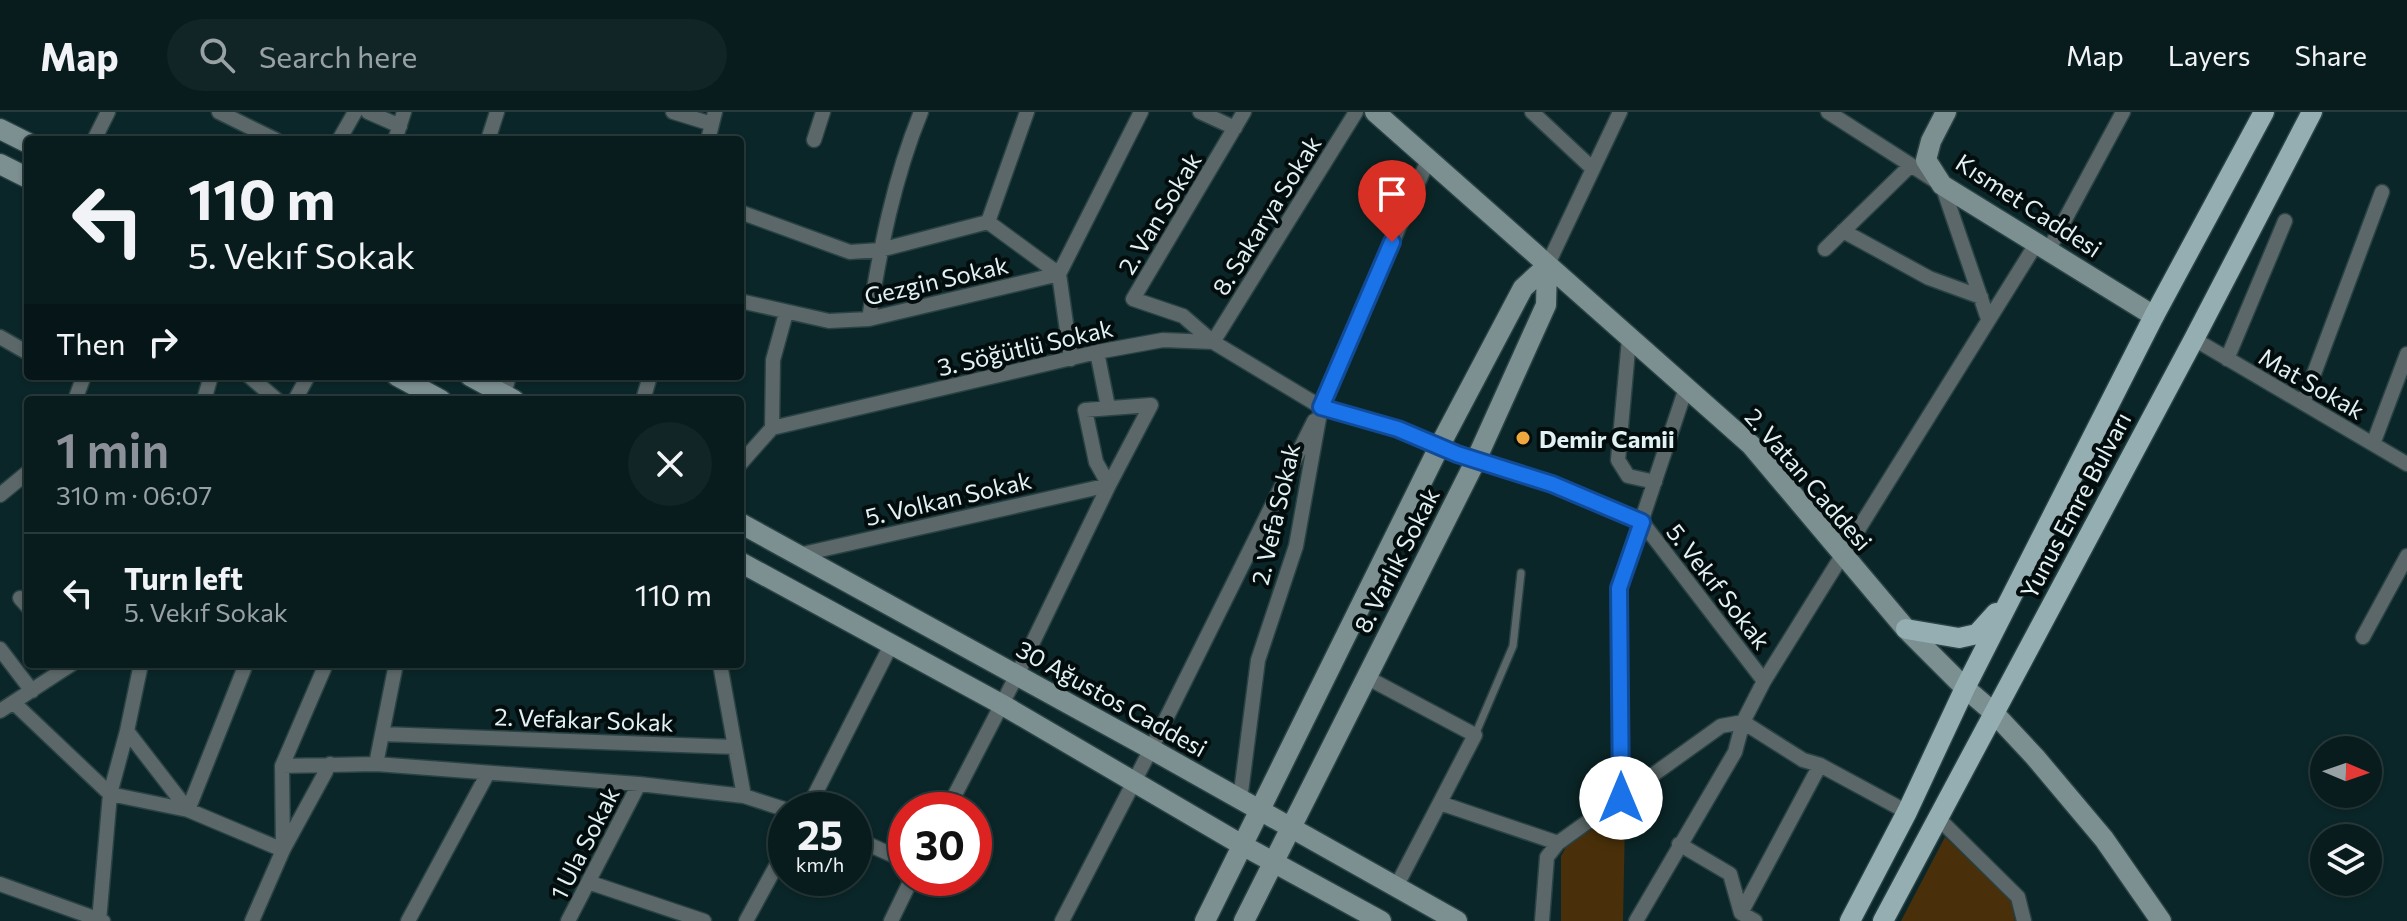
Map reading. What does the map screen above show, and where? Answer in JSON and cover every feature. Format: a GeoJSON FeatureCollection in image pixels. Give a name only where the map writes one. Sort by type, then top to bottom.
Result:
{"type":"FeatureCollection","features":[{"type":"Feature","properties":{"kind":"main road","name":"2. Vatan Caddesi"},"geometry":{"type":"LineString","coordinates":[[1375,112],[1751,445],[1906,629],[1993,712],[2104,839],[2156,918]]}},
{"type":"Feature","properties":{"kind":"main road","name":"Kısmet Caddesi"},"geometry":{"type":"LineString","coordinates":[[1946,112],[1931,141],[1926,160],[1942,185],[2154,316]]}},
{"type":"Feature","properties":{"kind":"main road","name":"Yunus Emre Bulvarı"},"geometry":{"type":"LineString","coordinates":[[1850,921],[2154,316],[2264,112]]}},
{"type":"Feature","properties":{"kind":"main road","name":"Yunus Emre Bulvarı"},"geometry":{"type":"LineString","coordinates":[[1883,921],[2312,112]]}},
{"type":"Feature","properties":{"kind":"main road"},"geometry":{"type":"LineString","coordinates":[[0,129],[24,141]]}},
{"type":"Feature","properties":{"kind":"main road"},"geometry":{"type":"LineString","coordinates":[[0,164],[24,176]]}},
{"type":"Feature","properties":{"kind":"main road","name":"8. Varlık Sokak"},"geometry":{"type":"LineString","coordinates":[[1205,921],[1439,447],[1523,288],[1547,266]]}},
{"type":"Feature","properties":{"kind":"main road","name":"8. Varlık Sokak"},"geometry":{"type":"LineString","coordinates":[[1244,921],[1476,460],[1546,305],[1547,266]]}},
{"type":"Feature","properties":{"kind":"main road"},"geometry":{"type":"LineString","coordinates":[[404,380],[434,396]]}},
{"type":"Feature","properties":{"kind":"main road"},"geometry":{"type":"LineString","coordinates":[[481,380],[509,390]]}},
{"type":"Feature","properties":{"kind":"main road","name":"30 Ağustos Caddesi"},"geometry":{"type":"LineString","coordinates":[[744,525],[1017,675],[1142,765],[1242,845],[1351,914],[1381,921]]}},
{"type":"Feature","properties":{"kind":"main road","name":"30 Ağustos Caddesi"},"geometry":{"type":"LineString","coordinates":[[744,564],[1001,704],[1142,765],[1240,800],[1457,921]]}},
{"type":"Feature","properties":{"kind":"main road"},"geometry":{"type":"LineString","coordinates":[[1906,629],[1959,638],[1977,634],[2023,578]]}},
{"type":"Feature","properties":{"kind":"street"},"geometry":{"type":"LineString","coordinates":[[96,136],[108,112]]}},
{"type":"Feature","properties":{"kind":"street"},"geometry":{"type":"LineString","coordinates":[[219,112],[268,136]]}},
{"type":"Feature","properties":{"kind":"street"},"geometry":{"type":"LineString","coordinates":[[341,136],[355,112]]}},
{"type":"Feature","properties":{"kind":"street"},"geometry":{"type":"LineString","coordinates":[[368,112],[400,126]]}},
{"type":"Feature","properties":{"kind":"street"},"geometry":{"type":"LineString","coordinates":[[489,136],[497,112]]}},
{"type":"Feature","properties":{"kind":"street"},"geometry":{"type":"LineString","coordinates":[[673,112],[714,118]]}},
{"type":"Feature","properties":{"kind":"street"},"geometry":{"type":"LineString","coordinates":[[814,140],[823,112]]}},
{"type":"Feature","properties":{"kind":"street"},"geometry":{"type":"LineString","coordinates":[[869,319],[880,250],[910,140],[921,112]]}},
{"type":"Feature","properties":{"kind":"street"},"geometry":{"type":"LineString","coordinates":[[988,222],[1027,112]]}},
{"type":"Feature","properties":{"kind":"street"},"geometry":{"type":"LineString","coordinates":[[1071,359],[1059,274],[1141,112]]}},
{"type":"Feature","properties":{"kind":"street"},"geometry":{"type":"LineString","coordinates":[[1200,112],[1235,128]]}},
{"type":"Feature","properties":{"kind":"street","name":"2. Van Sokak"},"geometry":{"type":"LineString","coordinates":[[1213,342],[1183,316],[1133,299],[1244,112]]}},
{"type":"Feature","properties":{"kind":"street","name":"8. Sakarya Sokak"},"geometry":{"type":"LineString","coordinates":[[1213,342],[1356,112]]}},
{"type":"Feature","properties":{"kind":"street"},"geometry":{"type":"LineString","coordinates":[[1532,112],[1593,169]]}},
{"type":"Feature","properties":{"kind":"street","name":"8. Varlık Sokak"},"geometry":{"type":"LineString","coordinates":[[1547,266],[1620,112]]}},
{"type":"Feature","properties":{"kind":"street"},"geometry":{"type":"LineString","coordinates":[[1828,112],[1942,185],[1988,319]]}},
{"type":"Feature","properties":{"kind":"street"},"geometry":{"type":"LineString","coordinates":[[1636,921],[1735,752],[1743,722],[1764,681],[1988,319],[2042,247],[2123,112]]}},
{"type":"Feature","properties":{"kind":"street","name":"2. Vefa Sokak"},"geometry":{"type":"LineString","coordinates":[[1240,800],[1258,660],[1296,546],[1321,407],[1428,160]]}},
{"type":"Feature","properties":{"kind":"street"},"geometry":{"type":"LineString","coordinates":[[1825,249],[1911,165]]}},
{"type":"Feature","properties":{"kind":"street"},"geometry":{"type":"LineString","coordinates":[[2303,403],[2382,192]]}},
{"type":"Feature","properties":{"kind":"street"},"geometry":{"type":"LineString","coordinates":[[744,213],[850,252],[880,250],[988,222]]}},
{"type":"Feature","properties":{"kind":"street"},"geometry":{"type":"LineString","coordinates":[[2227,359],[2285,221]]}},
{"type":"Feature","properties":{"kind":"street"},"geometry":{"type":"LineString","coordinates":[[988,222],[1059,274]]}},
{"type":"Feature","properties":{"kind":"street"},"geometry":{"type":"LineString","coordinates":[[1843,231],[1929,278],[1981,297]]}},
{"type":"Feature","properties":{"kind":"street","name":"Gezgin Sokak"},"geometry":{"type":"LineString","coordinates":[[744,302],[829,321],[869,319],[1059,274]]}},
{"type":"Feature","properties":{"kind":"street"},"geometry":{"type":"LineString","coordinates":[[744,460],[772,428],[773,360],[786,313]]}},
{"type":"Feature","properties":{"kind":"street"},"geometry":{"type":"LineString","coordinates":[[0,337],[24,351]]}},
{"type":"Feature","properties":{"kind":"street"},"geometry":{"type":"LineString","coordinates":[[1629,339],[1618,460],[1628,476],[1655,482]]}},
{"type":"Feature","properties":{"kind":"street","name":"Mat Sokak"},"geometry":{"type":"LineString","coordinates":[[2194,339],[2407,464]]}},
{"type":"Feature","properties":{"kind":"street","name":"3. Söğütlü Sokak"},"geometry":{"type":"LineString","coordinates":[[772,428],[1097,352],[1163,340],[1213,342],[1321,407]]}},
{"type":"Feature","properties":{"kind":"street"},"geometry":{"type":"LineString","coordinates":[[1097,352],[1108,407]]}},
{"type":"Feature","properties":{"kind":"street"},"geometry":{"type":"LineString","coordinates":[[2373,444],[2407,354]]}},
{"type":"Feature","properties":{"kind":"street"},"geometry":{"type":"LineString","coordinates":[[254,380],[272,396]]}},
{"type":"Feature","properties":{"kind":"street"},"geometry":{"type":"LineString","coordinates":[[1621,798],[1619,588],[1686,388]]}},
{"type":"Feature","properties":{"kind":"street"},"geometry":{"type":"LineString","coordinates":[[956,792],[1151,405],[1085,410],[1096,462],[1109,485]]}},
{"type":"Feature","properties":{"kind":"street"},"geometry":{"type":"LineString","coordinates":[[1062,921],[1321,407]]}},
{"type":"Feature","properties":{"kind":"street","name":"5. Vekıf Sokak"},"geometry":{"type":"LineString","coordinates":[[1321,407],[1398,429],[1439,447],[1552,484],[1642,522],[1764,681]]}},
{"type":"Feature","properties":{"kind":"street"},"geometry":{"type":"LineString","coordinates":[[0,495],[24,475]]}},
{"type":"Feature","properties":{"kind":"street","name":"5. Volkan Sokak"},"geometry":{"type":"LineString","coordinates":[[798,555],[1109,485]]}},
{"type":"Feature","properties":{"kind":"street"},"geometry":{"type":"LineString","coordinates":[[2363,637],[2407,556]]}},
{"type":"Feature","properties":{"kind":"street"},"geometry":{"type":"LineString","coordinates":[[816,792],[891,645]]}},
{"type":"Feature","properties":{"kind":"street"},"geometry":{"type":"LineString","coordinates":[[0,649],[32,691]]}},
{"type":"Feature","properties":{"kind":"street"},"geometry":{"type":"LineString","coordinates":[[0,711],[66,668]]}},
{"type":"Feature","properties":{"kind":"street"},"geometry":{"type":"LineString","coordinates":[[0,884],[101,921],[110,794],[140,668]]}},
{"type":"Feature","properties":{"kind":"street"},"geometry":{"type":"LineString","coordinates":[[188,810],[244,668]]}},
{"type":"Feature","properties":{"kind":"street"},"geometry":{"type":"LineString","coordinates":[[283,850],[282,766],[324,668]]}},
{"type":"Feature","properties":{"kind":"street"},"geometry":{"type":"LineString","coordinates":[[376,764],[395,668]]}},
{"type":"Feature","properties":{"kind":"street"},"geometry":{"type":"LineString","coordinates":[[721,668],[744,796]]}},
{"type":"Feature","properties":{"kind":"street"},"geometry":{"type":"LineString","coordinates":[[1366,677],[1475,735],[1396,887]]}},
{"type":"Feature","properties":{"kind":"street"},"geometry":{"type":"LineString","coordinates":[[14,703],[110,794],[188,810],[283,850]]}},
{"type":"Feature","properties":{"kind":"street"},"geometry":{"type":"LineString","coordinates":[[1542,921],[1547,857],[1558,843],[1721,726],[1743,722],[1803,760],[1820,765],[1907,812]]}},
{"type":"Feature","properties":{"kind":"street"},"geometry":{"type":"LineString","coordinates":[[127,731],[188,810]]}},
{"type":"Feature","properties":{"kind":"street","name":"2. Vefakar Sokak"},"geometry":{"type":"LineString","coordinates":[[382,734],[735,747]]}},
{"type":"Feature","properties":{"kind":"street"},"geometry":{"type":"LineString","coordinates":[[252,921],[283,850],[330,764]]}},
{"type":"Feature","properties":{"kind":"street"},"geometry":{"type":"LineString","coordinates":[[282,766],[376,764],[639,784],[744,796],[768,804]]}},
{"type":"Feature","properties":{"kind":"street"},"geometry":{"type":"LineString","coordinates":[[1741,913],[1820,765]]}},
{"type":"Feature","properties":{"kind":"street"},"geometry":{"type":"LineString","coordinates":[[408,921],[488,773]]}},
{"type":"Feature","properties":{"kind":"street","name":"1 Ula Sokak"},"geometry":{"type":"LineString","coordinates":[[568,921],[639,784]]}},
{"type":"Feature","properties":{"kind":"street"},"geometry":{"type":"LineString","coordinates":[[1440,803],[1558,843]]}},
{"type":"Feature","properties":{"kind":"street"},"geometry":{"type":"LineString","coordinates":[[1939,819],[2018,897],[2024,921]]}},
{"type":"Feature","properties":{"kind":"street"},"geometry":{"type":"LineString","coordinates":[[1679,844],[1730,874],[1741,913],[1755,921]]}},
{"type":"Feature","properties":{"kind":"street"},"geometry":{"type":"LineString","coordinates":[[746,921],[768,881]]}},
{"type":"Feature","properties":{"kind":"street"},"geometry":{"type":"LineString","coordinates":[[588,882],[704,921]]}},
{"type":"Feature","properties":{"kind":"street"},"geometry":{"type":"LineString","coordinates":[[891,921],[903,896]]}},
{"type":"Feature","properties":{"kind":"lane"},"geometry":{"type":"LineString","coordinates":[[1475,735],[1513,646],[1521,573]]}},
{"type":"Feature","properties":{"kind":"shaded area"},"geometry":{"type":"Polygon","coordinates":[[[1603,819],[1625,820],[1623,921],[1561,921],[1561,856],[1569,842],[1603,819]]]}},
{"type":"Feature","properties":{"kind":"shaded area"},"geometry":{"type":"Polygon","coordinates":[[[1945,837],[2011,901],[2015,921],[1901,921],[1945,837]]]}},
{"type":"Feature","properties":{"kind":"place","name":"Demir Camii"},"geometry":{"type":"Point","coordinates":[1523,438]}},
{"type":"Feature","properties":{"kind":"route"},"geometry":{"type":"LineString","coordinates":[[1392,242],[1321,407],[1398,429],[1457,454],[1552,484],[1642,522],[1619,588],[1621,798]]}}]}
